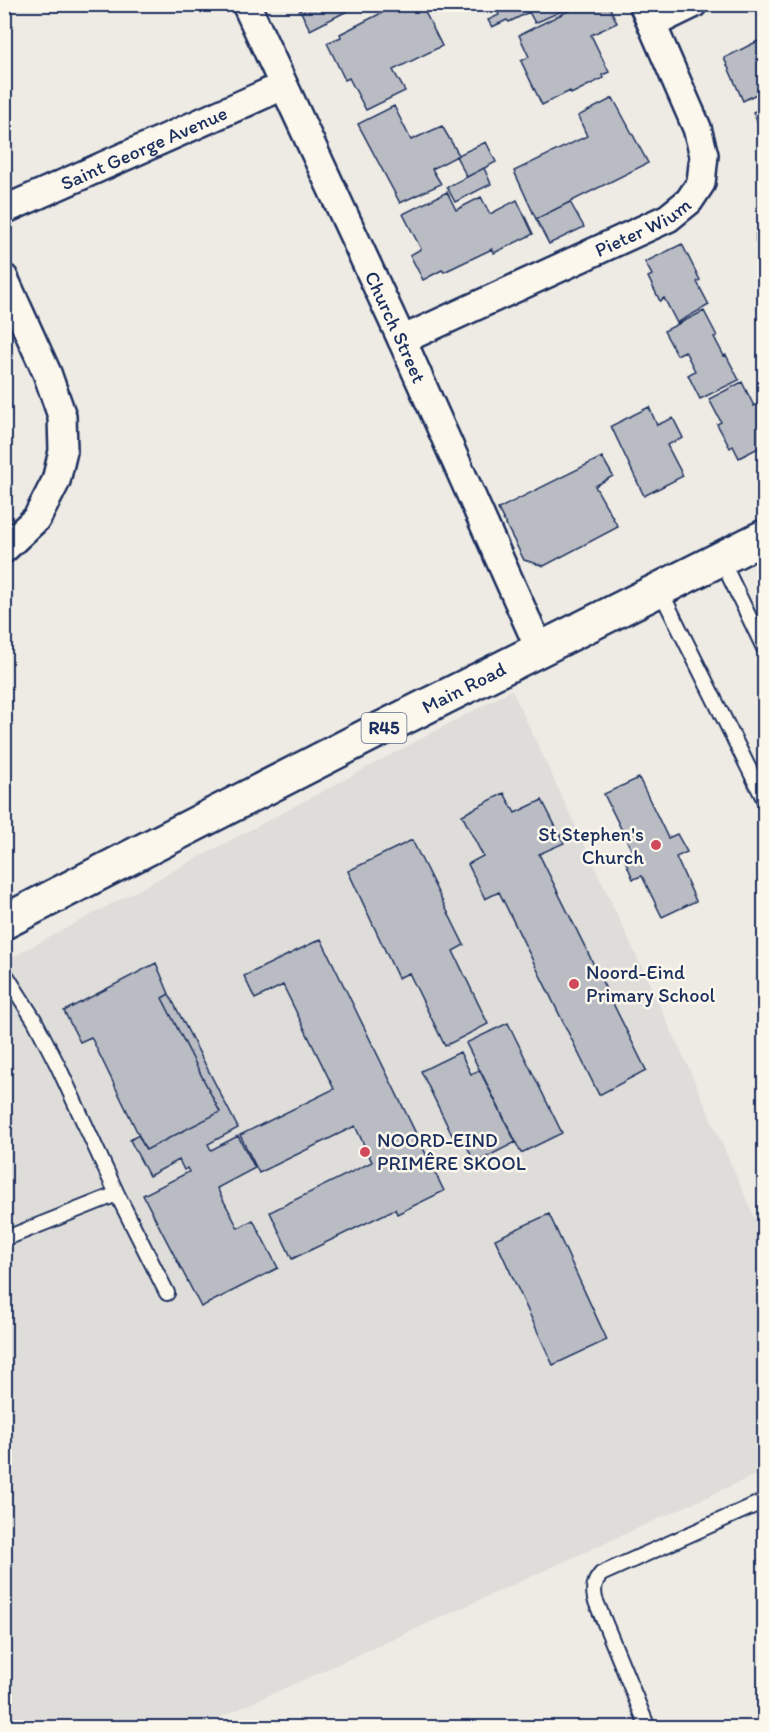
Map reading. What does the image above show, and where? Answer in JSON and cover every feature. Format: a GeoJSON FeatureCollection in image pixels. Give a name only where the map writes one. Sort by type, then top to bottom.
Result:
{"type":"FeatureCollection","features":[{"type":"Feature","properties":{"kind":"main road","name":"Main Road"},"geometry":{"type":"LineString","coordinates":[[4,922],[365,737],[765,537]]}},
{"type":"Feature","properties":{"kind":"street","name":"Church Street"},"geometry":{"type":"LineString","coordinates":[[246,4],[282,86],[402,340],[540,650]]}},
{"type":"Feature","properties":{"kind":"street"},"geometry":{"type":"LineString","coordinates":[[648,14],[693,4]]}},
{"type":"Feature","properties":{"kind":"street","name":"Pieter Wium"},"geometry":{"type":"LineString","coordinates":[[402,340],[668,218],[689,201],[701,183],[704,155],[698,128],[648,14]]}},
{"type":"Feature","properties":{"kind":"street","name":"Saint George Avenue"},"geometry":{"type":"LineString","coordinates":[[4,210],[282,86]]}},
{"type":"Feature","properties":{"kind":"street"},"geometry":{"type":"LineString","coordinates":[[4,278],[47,373],[62,416],[63,451],[56,481],[37,518],[4,549]]}},
{"type":"Feature","properties":{"kind":"lane"},"geometry":{"type":"LineString","coordinates":[[765,236],[765,241]]}},
{"type":"Feature","properties":{"kind":"lane"},"geometry":{"type":"LineString","coordinates":[[721,559],[765,648]]}},
{"type":"Feature","properties":{"kind":"lane"},"geometry":{"type":"LineString","coordinates":[[660,590],[765,799]]}},
{"type":"Feature","properties":{"kind":"lane"},"geometry":{"type":"LineString","coordinates":[[4,972],[58,1066],[117,1194],[167,1293]]}},
{"type":"Feature","properties":{"kind":"lane"},"geometry":{"type":"LineString","coordinates":[[4,1239],[117,1194]]}},
{"type":"Feature","properties":{"kind":"lane"},"geometry":{"type":"LineString","coordinates":[[648,1728],[595,1599],[593,1588],[595,1581],[601,1574],[765,1501]]}},
{"type":"Feature","properties":{"kind":"shaded area","name":"NOORD-EIND PRIMÊRE SKOOL"},"geometry":{"type":"Polygon","coordinates":[[[512,690],[687,1064],[764,1239],[764,1471],[199,1727],[5,1728],[5,961],[512,690]]]}},
{"type":"Feature","properties":{"kind":"building"},"geometry":{"type":"Polygon","coordinates":[[[297,4],[361,4],[310,30],[297,4]]]}},
{"type":"Feature","properties":{"kind":"building"},"geometry":{"type":"Polygon","coordinates":[[[399,4],[421,4],[442,46],[393,70],[405,91],[366,110],[349,78],[345,80],[327,43],[399,4]]]}},
{"type":"Feature","properties":{"kind":"building"},"geometry":{"type":"Polygon","coordinates":[[[494,4],[561,4],[564,10],[535,23],[529,12],[492,27],[488,20],[499,15],[494,4]]]}},
{"type":"Feature","properties":{"kind":"building"},"geometry":{"type":"Polygon","coordinates":[[[592,4],[608,4],[617,23],[591,35],[609,72],[602,75],[603,78],[571,94],[570,91],[542,105],[521,61],[529,57],[519,35],[576,7],[578,11],[592,4]]]}},
{"type":"Feature","properties":{"kind":"building"},"geometry":{"type":"Polygon","coordinates":[[[764,30],[764,90],[743,101],[724,58],[762,39],[760,33],[764,30]]]}},
{"type":"Feature","properties":{"kind":"building"},"geometry":{"type":"Polygon","coordinates":[[[613,98],[648,163],[536,219],[514,171],[587,136],[578,116],[613,98]]]}},
{"type":"Feature","properties":{"kind":"building"},"geometry":{"type":"Polygon","coordinates":[[[394,106],[411,140],[442,126],[459,155],[432,169],[441,184],[400,203],[358,124],[394,106]]]}},
{"type":"Feature","properties":{"kind":"building"},"geometry":{"type":"Polygon","coordinates":[[[764,106],[764,137],[753,112],[764,106]]]}},
{"type":"Feature","properties":{"kind":"building"},"geometry":{"type":"Polygon","coordinates":[[[486,142],[496,162],[467,177],[456,156],[486,142]]]}},
{"type":"Feature","properties":{"kind":"building"},"geometry":{"type":"Polygon","coordinates":[[[484,168],[491,184],[455,202],[447,187],[484,168]]]}},
{"type":"Feature","properties":{"kind":"building"},"geometry":{"type":"Polygon","coordinates":[[[447,192],[456,210],[481,197],[490,214],[517,200],[533,234],[494,253],[492,249],[423,280],[410,255],[421,249],[403,214],[447,192]]]}},
{"type":"Feature","properties":{"kind":"building"},"geometry":{"type":"Polygon","coordinates":[[[570,202],[584,227],[549,244],[536,219],[570,202]]]}},
{"type":"Feature","properties":{"kind":"building"},"geometry":{"type":"Polygon","coordinates":[[[682,244],[700,280],[697,282],[709,305],[677,323],[664,298],[660,301],[648,277],[652,275],[645,262],[682,244]]]}},
{"type":"Feature","properties":{"kind":"building"},"geometry":{"type":"Polygon","coordinates":[[[704,311],[717,336],[714,337],[739,380],[700,399],[688,375],[695,371],[685,351],[677,355],[664,331],[704,311]]]}},
{"type":"Feature","properties":{"kind":"building"},"geometry":{"type":"Polygon","coordinates":[[[742,382],[754,406],[758,404],[764,417],[764,445],[739,458],[733,446],[730,448],[717,424],[721,422],[709,399],[742,382]]]}},
{"type":"Feature","properties":{"kind":"building"},"geometry":{"type":"Polygon","coordinates":[[[649,407],[657,425],[673,418],[683,438],[667,445],[683,476],[644,496],[611,426],[649,407]]]}},
{"type":"Feature","properties":{"kind":"building"},"geometry":{"type":"Polygon","coordinates":[[[602,457],[613,476],[595,486],[618,527],[544,566],[524,560],[498,509],[602,457]]]}},
{"type":"Feature","properties":{"kind":"building","name":"St Stephen's Church"},"geometry":{"type":"Polygon","coordinates":[[[639,778],[668,838],[677,834],[687,852],[676,857],[696,901],[662,917],[642,876],[633,879],[625,860],[634,855],[604,794],[639,778]]]}},
{"type":"Feature","properties":{"kind":"building","name":"Noord-Eind Primary School"},"geometry":{"type":"Polygon","coordinates":[[[504,793],[515,813],[542,800],[564,843],[539,854],[646,1070],[599,1095],[499,892],[485,899],[468,864],[483,856],[462,815],[504,793]]]}},
{"type":"Feature","properties":{"kind":"building"},"geometry":{"type":"Polygon","coordinates":[[[412,840],[464,945],[453,951],[488,1024],[445,1046],[409,973],[398,978],[348,871],[412,840]]]}},
{"type":"Feature","properties":{"kind":"building"},"geometry":{"type":"Polygon","coordinates":[[[321,939],[444,1191],[397,1214],[395,1209],[292,1259],[270,1212],[372,1162],[355,1126],[259,1173],[240,1135],[334,1089],[283,985],[255,999],[244,976],[321,939]]]}},
{"type":"Feature","properties":{"kind":"building"},"geometry":{"type":"Polygon","coordinates":[[[156,963],[169,994],[162,998],[220,1112],[146,1150],[91,1037],[80,1042],[64,1011],[156,963]]]}},
{"type":"Feature","properties":{"kind":"building"},"geometry":{"type":"Polygon","coordinates":[[[169,994],[238,1128],[208,1144],[211,1150],[238,1136],[255,1168],[217,1188],[238,1228],[253,1220],[278,1268],[201,1307],[143,1195],[189,1172],[187,1168],[184,1170],[179,1160],[149,1176],[130,1140],[138,1135],[146,1150],[220,1112],[162,998],[169,994]]]}},
{"type":"Feature","properties":{"kind":"building"},"geometry":{"type":"Polygon","coordinates":[[[508,1023],[562,1133],[521,1153],[466,1043],[508,1023]]]}},
{"type":"Feature","properties":{"kind":"building"},"geometry":{"type":"Polygon","coordinates":[[[460,1052],[471,1074],[480,1070],[516,1142],[475,1163],[460,1132],[452,1135],[421,1071],[460,1052]]]}},
{"type":"Feature","properties":{"kind":"building"},"geometry":{"type":"Polygon","coordinates":[[[549,1214],[607,1340],[553,1365],[495,1239],[549,1214]]]}},
{"type":"Feature","properties":{"kind":"place","name":"St Stephen's Church"},"geometry":{"type":"Point","coordinates":[656,845]}},
{"type":"Feature","properties":{"kind":"place","name":"Noord-Eind Primary School"},"geometry":{"type":"Point","coordinates":[574,984]}},
{"type":"Feature","properties":{"kind":"place","name":"NOORD-EIND PRIMÊRE SKOOL"},"geometry":{"type":"Point","coordinates":[365,1152]}}]}
